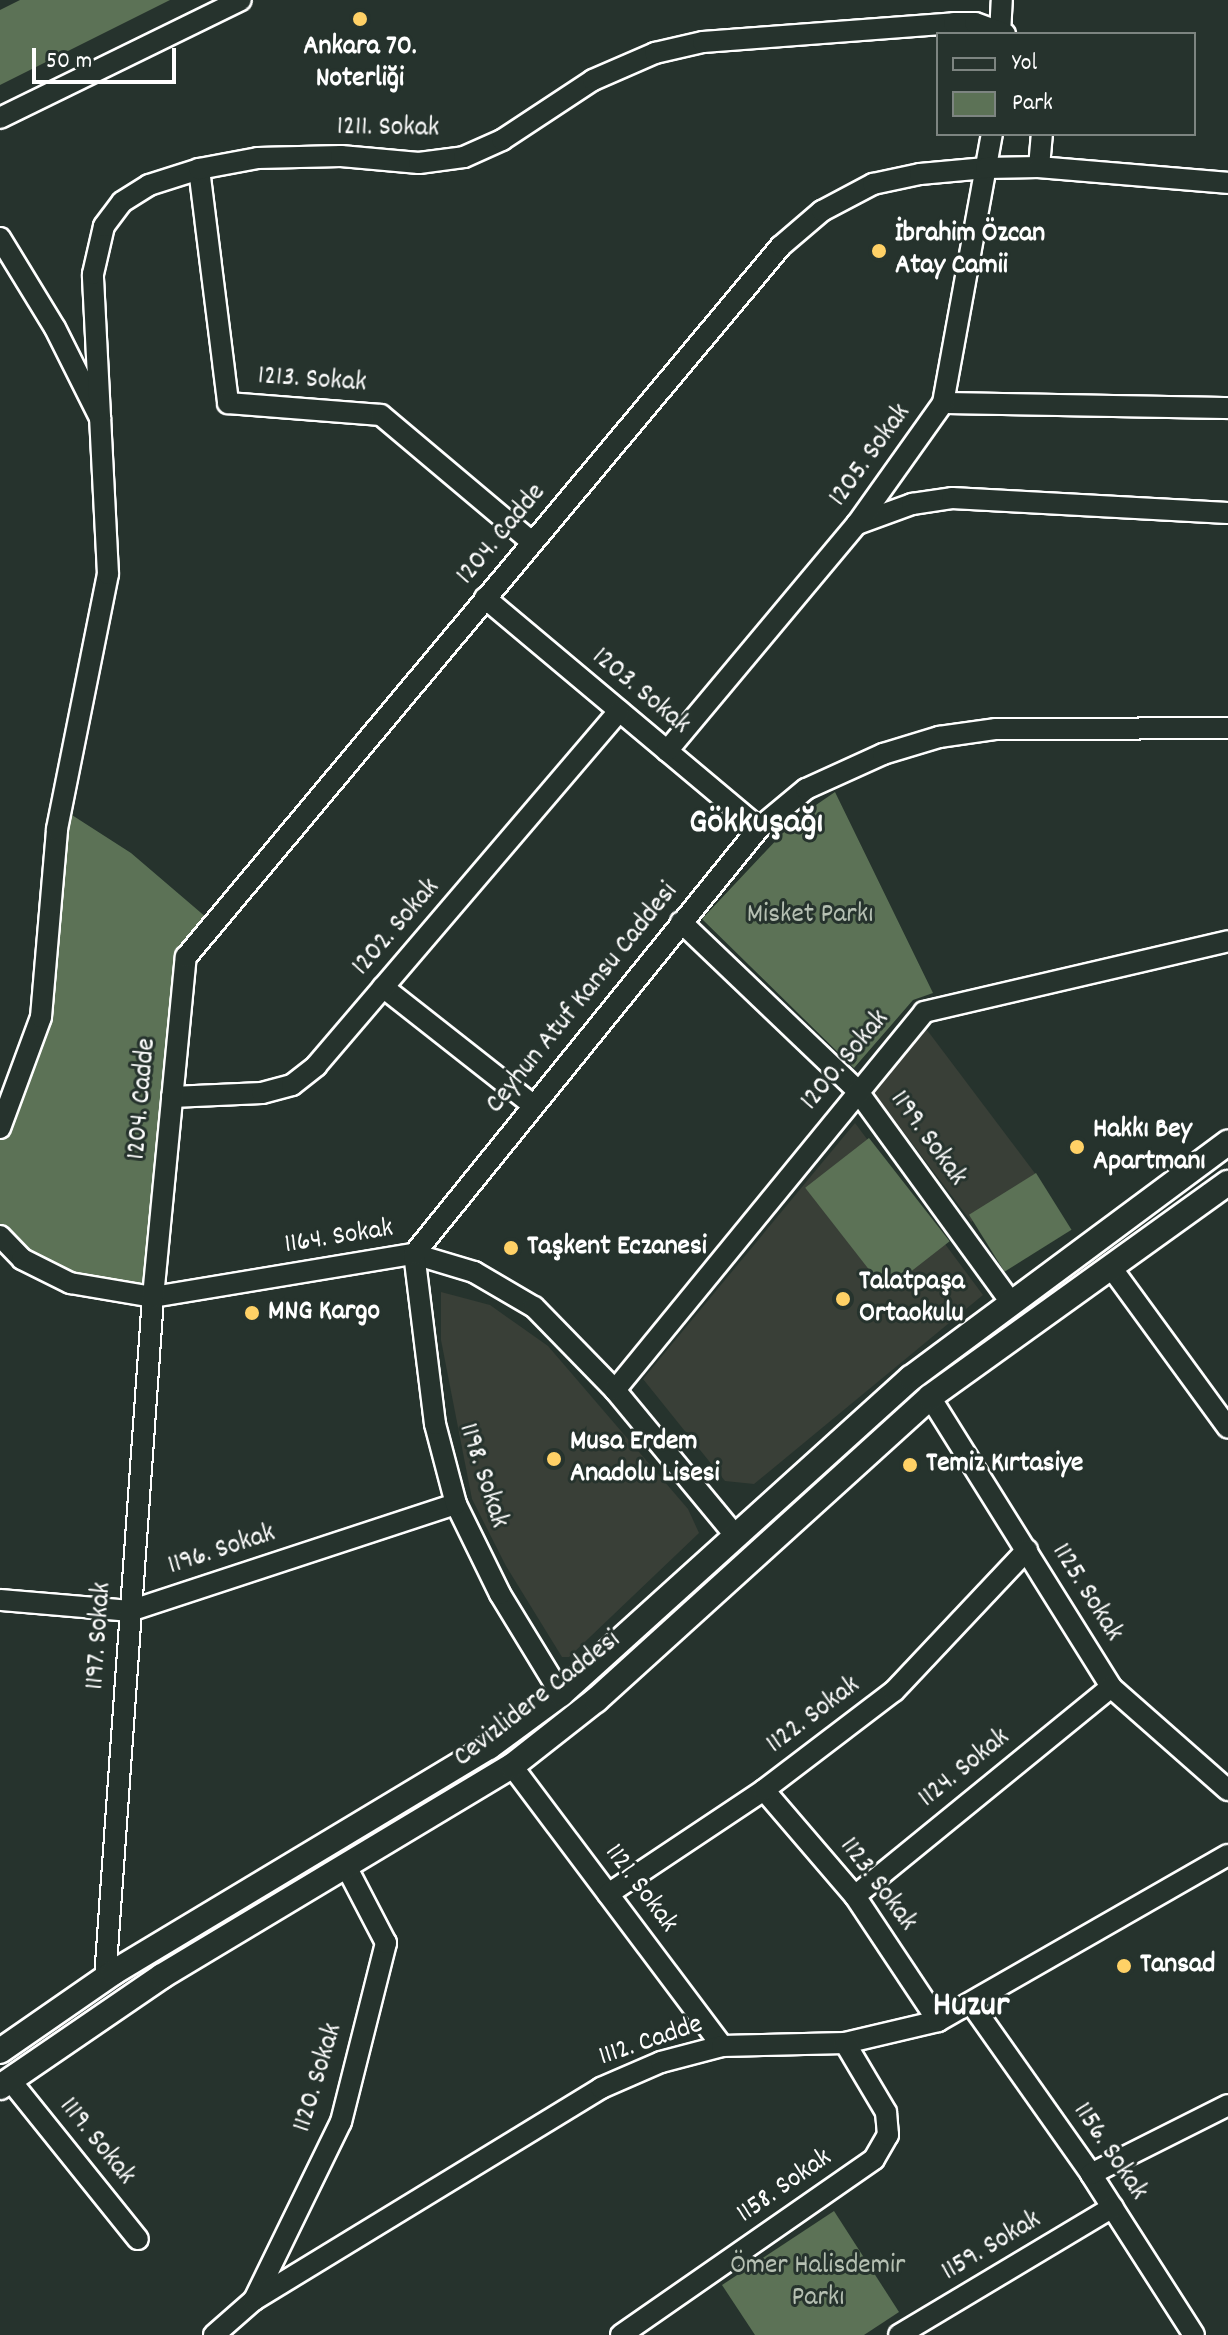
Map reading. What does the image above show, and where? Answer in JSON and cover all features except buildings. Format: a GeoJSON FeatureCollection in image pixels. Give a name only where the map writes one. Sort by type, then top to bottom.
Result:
{"type":"FeatureCollection","features":[{"type":"Feature","properties":{"kind":"main road","name":"Cevizlidere Caddesi"},"geometry":{"type":"LineString","coordinates":[[0,2051],[105,1979],[489,1747],[561,1694],[911,1378],[1010,1301],[1228,1143]]}},
{"type":"Feature","properties":{"kind":"main road","name":"Cevizlidere Caddesi"},"geometry":{"type":"LineString","coordinates":[[5,2083],[104,2014],[512,1766],[596,1700],[930,1397],[1026,1325],[1228,1183]]}},
{"type":"Feature","properties":{"kind":"main road"},"geometry":{"type":"LineString","coordinates":[[1010,1301],[1026,1325]]}},
{"type":"Feature","properties":{"kind":"main road"},"geometry":{"type":"LineString","coordinates":[[104,2014],[105,1979]]}},
{"type":"Feature","properties":{"kind":"street"},"geometry":{"type":"LineString","coordinates":[[0,118],[241,0]]}},
{"type":"Feature","properties":{"kind":"street"},"geometry":{"type":"LineString","coordinates":[[1002,0],[1002,32]]}},
{"type":"Feature","properties":{"kind":"street","name":"1211. Sokak"},"geometry":{"type":"LineString","coordinates":[[0,1128],[41,1017],[57,829],[108,574],[103,425],[93,274],[104,226],[122,202],[149,185],[199,169],[258,158],[341,156],[419,163],[464,157],[502,140],[593,80],[655,53],[703,42],[954,23],[997,32]]}},
{"type":"Feature","properties":{"kind":"street","name":"1205. Sokak"},"geometry":{"type":"LineString","coordinates":[[667,751],[857,524],[943,403],[992,136]]}},
{"type":"Feature","properties":{"kind":"street"},"geometry":{"type":"LineString","coordinates":[[1039,167],[1042,136]]}},
{"type":"Feature","properties":{"kind":"street","name":"1204. Cadde"},"geometry":{"type":"LineString","coordinates":[[153,1297],[186,957],[781,246],[822,211],[873,184],[986,168],[1039,167],[1228,183]]}},
{"type":"Feature","properties":{"kind":"street","name":"1213. Sokak"},"geometry":{"type":"LineString","coordinates":[[199,169],[228,403],[381,415],[532,542]]}},
{"type":"Feature","properties":{"kind":"street"},"geometry":{"type":"LineString","coordinates":[[0,238],[55,328],[103,425]]}},
{"type":"Feature","properties":{"kind":"street"},"geometry":{"type":"LineString","coordinates":[[943,403],[1228,408]]}},
{"type":"Feature","properties":{"kind":"street"},"geometry":{"type":"LineString","coordinates":[[857,524],[912,504],[952,498],[1228,513]]}},
{"type":"Feature","properties":{"kind":"street","name":"1203. Sokak"},"geometry":{"type":"LineString","coordinates":[[485,598],[759,828]]}},
{"type":"Feature","properties":{"kind":"street","name":"1202. Sokak"},"geometry":{"type":"LineString","coordinates":[[172,1097],[262,1093],[292,1085],[316,1066],[619,711]]}},
{"type":"Feature","properties":{"kind":"street","name":"Ceyhun Atuf Kansu Caddesi"},"geometry":{"type":"LineString","coordinates":[[414,1254],[759,828],[806,789],[844,768],[939,737],[1041,726],[1228,728]]}},
{"type":"Feature","properties":{"kind":"street","name":"1199. Sokak"},"geometry":{"type":"LineString","coordinates":[[681,922],[856,1089],[1010,1301]]}},
{"type":"Feature","properties":{"kind":"street","name":"1200. Sokak"},"geometry":{"type":"LineString","coordinates":[[615,1390],[856,1089],[924,1012],[1228,941]]}},
{"type":"Feature","properties":{"kind":"street"},"geometry":{"type":"LineString","coordinates":[[383,987],[533,1105]]}},
{"type":"Feature","properties":{"kind":"street","name":"1164. Sokak"},"geometry":{"type":"LineString","coordinates":[[0,1236],[22,1259],[70,1283],[153,1297],[414,1254],[474,1272],[534,1307],[615,1390],[735,1535]]}},
{"type":"Feature","properties":{"kind":"street","name":"1198. Sokak"},"geometry":{"type":"LineString","coordinates":[[414,1254],[435,1424],[456,1504],[500,1594],[561,1694]]}},
{"type":"Feature","properties":{"kind":"street"},"geometry":{"type":"LineString","coordinates":[[1110,1266],[1228,1428]]}},
{"type":"Feature","properties":{"kind":"street","name":"1197. Sokak"},"geometry":{"type":"LineString","coordinates":[[105,1979],[153,1297]]}},
{"type":"Feature","properties":{"kind":"street","name":"1125. Sokak"},"geometry":{"type":"LineString","coordinates":[[930,1397],[1111,1687],[1228,1790]]}},
{"type":"Feature","properties":{"kind":"street","name":"1196. Sokak"},"geometry":{"type":"LineString","coordinates":[[0,1600],[130,1611],[456,1504]]}},
{"type":"Feature","properties":{"kind":"street","name":"1122. Sokak"},"geometry":{"type":"LineString","coordinates":[[608,1894],[764,1790],[894,1691],[1027,1550]]}},
{"type":"Feature","properties":{"kind":"street","name":"1124. Sokak"},"geometry":{"type":"LineString","coordinates":[[855,1896],[1111,1687]]}},
{"type":"Feature","properties":{"kind":"street","name":"1121. Sokak"},"geometry":{"type":"LineString","coordinates":[[512,1766],[722,2046]]}},
{"type":"Feature","properties":{"kind":"street","name":"1123. Sokak"},"geometry":{"type":"LineString","coordinates":[[764,1790],[855,1896],[938,2021]]}},
{"type":"Feature","properties":{"kind":"street","name":"1112. Cadde"},"geometry":{"type":"LineString","coordinates":[[214,2335],[254,2300],[601,2088],[661,2062],[722,2046],[845,2043],[938,2021],[972,2005],[1228,1855]]}},
{"type":"Feature","properties":{"kind":"street","name":"1120. Sokak"},"geometry":{"type":"LineString","coordinates":[[254,2300],[341,2122],[386,1943],[347,1868]]}},
{"type":"Feature","properties":{"kind":"street","name":"1156. Sokak"},"geometry":{"type":"LineString","coordinates":[[972,2005],[1091,2174],[1194,2335]]}},
{"type":"Feature","properties":{"kind":"street","name":"1158. Sokak"},"geometry":{"type":"LineString","coordinates":[[621,2335],[874,2159],[888,2135],[886,2112],[845,2043]]}},
{"type":"Feature","properties":{"kind":"street","name":"1119. Sokak"},"geometry":{"type":"LineString","coordinates":[[5,2083],[138,2239]]}},
{"type":"Feature","properties":{"kind":"street"},"geometry":{"type":"LineString","coordinates":[[1091,2174],[1228,2105]]}},
{"type":"Feature","properties":{"kind":"street","name":"1159. Sokak"},"geometry":{"type":"LineString","coordinates":[[899,2335],[1113,2207]]}},
{"type":"Feature","properties":{"kind":"shaded area"},"geometry":{"type":"Polygon","coordinates":[[[924,1026],[1035,1174],[971,1222],[860,1074],[924,1026]]]}},
{"type":"Feature","properties":{"kind":"shaded area","name":"Talatpaşa Ortaokulu"},"geometry":{"type":"Polygon","coordinates":[[[855,1123],[983,1295],[754,1484],[725,1481],[643,1379],[855,1123]]]}},
{"type":"Feature","properties":{"kind":"shaded area","name":"Musa Erdem Anadolu Lisesi"},"geometry":{"type":"Polygon","coordinates":[[[441,1292],[490,1305],[548,1346],[688,1509],[699,1533],[569,1657],[562,1657],[506,1566],[472,1499],[441,1340],[441,1292]]]}},
{"type":"Feature","properties":{"kind":"green space"},"geometry":{"type":"Polygon","coordinates":[[[20,0],[170,0],[0,85],[0,10],[20,0]]]}},
{"type":"Feature","properties":{"kind":"green space","name":"Misket Parkı"},"geometry":{"type":"Polygon","coordinates":[[[835,792],[933,993],[913,1000],[854,1068],[702,919],[797,818],[835,792]]]}},
{"type":"Feature","properties":{"kind":"green space"},"geometry":{"type":"Polygon","coordinates":[[[61,808],[131,853],[214,924],[186,957],[153,1297],[70,1283],[0,1236],[0,1128],[41,1017],[61,808]]]}},
{"type":"Feature","properties":{"kind":"green space"},"geometry":{"type":"Polygon","coordinates":[[[869,1138],[950,1241],[886,1291],[805,1188],[869,1138]]]}},
{"type":"Feature","properties":{"kind":"green space"},"geometry":{"type":"Polygon","coordinates":[[[1036,1173],[1072,1230],[1005,1272],[969,1215],[1036,1173]]]}},
{"type":"Feature","properties":{"kind":"green space","name":"Ömer Halisdemir Parkı"},"geometry":{"type":"Polygon","coordinates":[[[834,2211],[899,2312],[864,2335],[755,2335],[722,2285],[834,2211]]]}},
{"type":"Feature","properties":{"kind":"place","name":"Ankara 70. Noterliği"},"geometry":{"type":"Point","coordinates":[360,19]}},
{"type":"Feature","properties":{"kind":"place","name":"İbrahim Özcan Atay Camii"},"geometry":{"type":"Point","coordinates":[879,251]}},
{"type":"Feature","properties":{"kind":"place","name":"Hakkı Bey Apartmanı"},"geometry":{"type":"Point","coordinates":[1077,1147]}},
{"type":"Feature","properties":{"kind":"place","name":"Taşkent Eczanesi"},"geometry":{"type":"Point","coordinates":[511,1248]}},
{"type":"Feature","properties":{"kind":"place","name":"Talatpaşa Ortaokulu"},"geometry":{"type":"Point","coordinates":[843,1299]}},
{"type":"Feature","properties":{"kind":"place","name":"MNG Kargo"},"geometry":{"type":"Point","coordinates":[252,1313]}},
{"type":"Feature","properties":{"kind":"place","name":"Musa Erdem Anadolu Lisesi"},"geometry":{"type":"Point","coordinates":[554,1459]}},
{"type":"Feature","properties":{"kind":"place","name":"Temiz Kırtasiye"},"geometry":{"type":"Point","coordinates":[910,1465]}},
{"type":"Feature","properties":{"kind":"place","name":"Tansad"},"geometry":{"type":"Point","coordinates":[1124,1966]}},
{"type":"Feature","properties":{"kind":"district","name":"Gökkuşağı"},"geometry":{"type":"Point","coordinates":[756,825]}},
{"type":"Feature","properties":{"kind":"district","name":"Huzur"},"geometry":{"type":"Point","coordinates":[971,2008]}}]}
